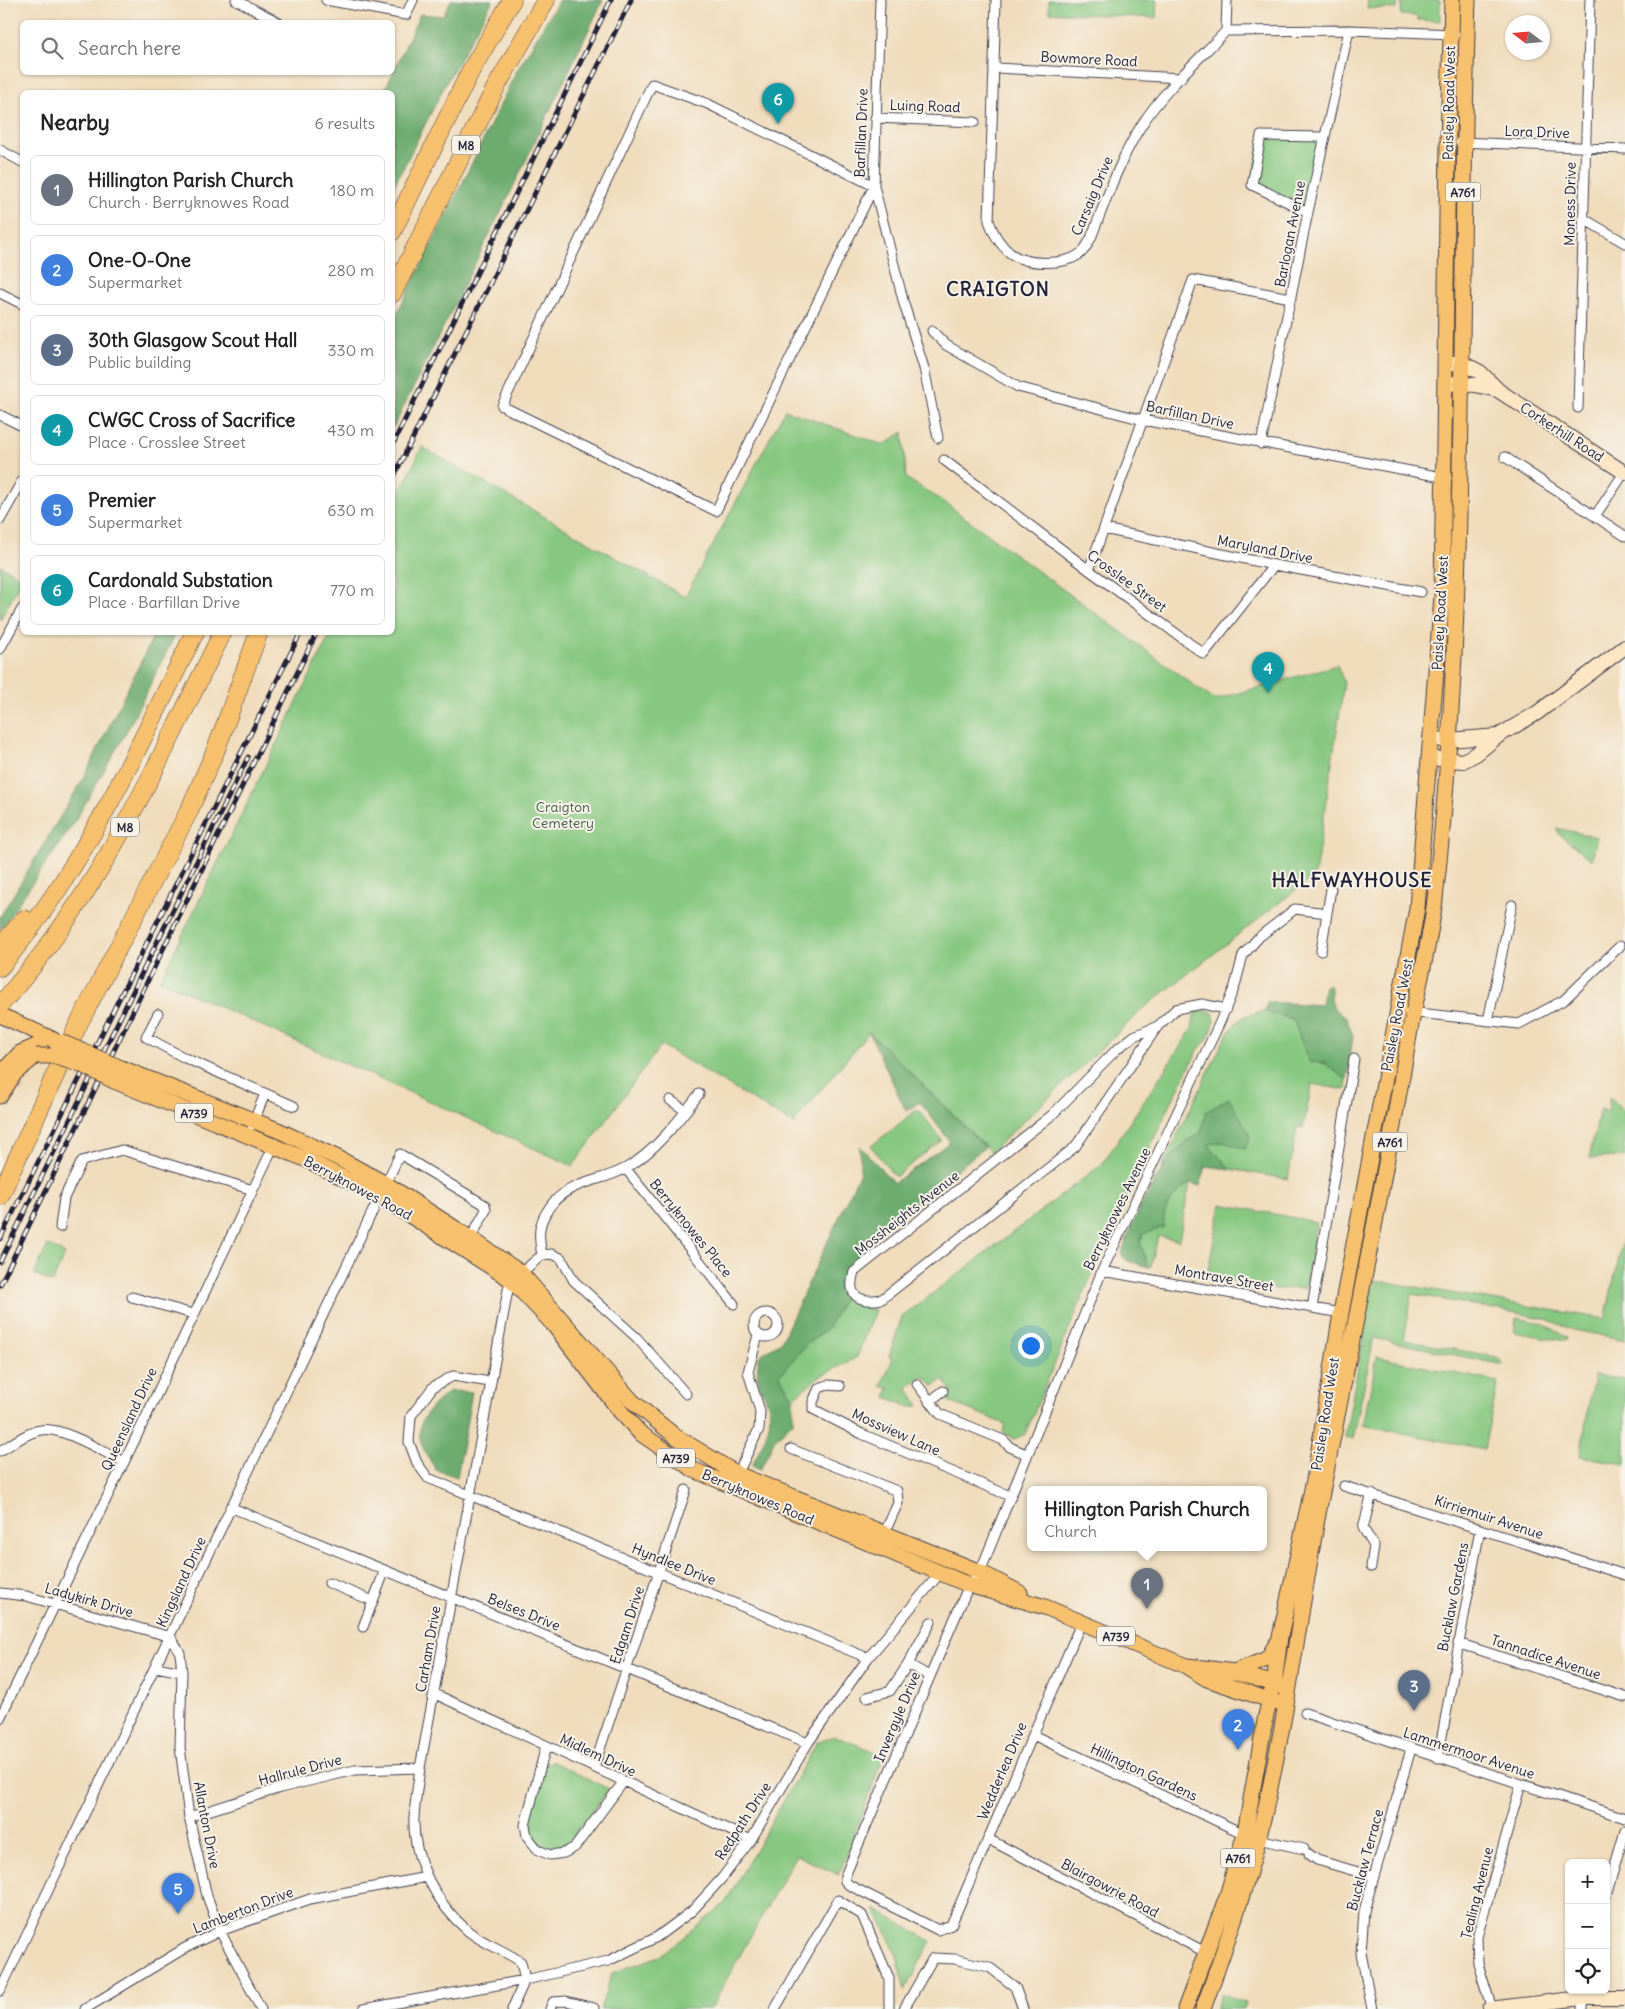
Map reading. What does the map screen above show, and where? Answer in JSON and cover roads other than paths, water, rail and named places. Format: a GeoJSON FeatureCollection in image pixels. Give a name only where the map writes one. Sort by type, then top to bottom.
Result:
{"type":"FeatureCollection","features":[{"type":"Feature","properties":{"kind":"highway","name":"M8"},"geometry":{"type":"LineString","coordinates":[[395,226],[470,72],[512,0]]}},
{"type":"Feature","properties":{"kind":"highway","name":"M8"},"geometry":{"type":"LineString","coordinates":[[395,288],[496,87],[546,0]]}},
{"type":"Feature","properties":{"kind":"highway","name":"M8"},"geometry":{"type":"LineString","coordinates":[[0,967],[28,933],[85,848],[193,635]]}},
{"type":"Feature","properties":{"kind":"highway","name":"M8"},"geometry":{"type":"LineString","coordinates":[[0,1005],[58,934],[104,865],[139,802],[222,635]]}},
{"type":"Feature","properties":{"kind":"highway"},"geometry":{"type":"LineString","coordinates":[[0,1196],[77,1027],[153,884],[189,811],[217,747],[257,635]]}},
{"type":"Feature","properties":{"kind":"highway"},"geometry":{"type":"LineString","coordinates":[[0,947],[85,848]]}},
{"type":"Feature","properties":{"kind":"main road","name":"Paisley Road West"},"geometry":{"type":"LineString","coordinates":[[1452,0],[1448,142],[1446,383],[1453,479]]}},
{"type":"Feature","properties":{"kind":"main road","name":"Paisley Road West"},"geometry":{"type":"LineString","coordinates":[[1203,2009],[1214,1957],[1251,1836],[1285,1705],[1281,1685],[1280,1637],[1311,1522],[1359,1315],[1413,1012],[1427,953],[1434,909],[1449,740],[1453,479],[1462,384],[1463,142],[1468,0]]}},
{"type":"Feature","properties":{"kind":"main road","name":"Paisley Road West"},"geometry":{"type":"LineString","coordinates":[[1251,1836],[1269,1701],[1281,1685],[1304,1557],[1313,1544],[1311,1522],[1314,1480],[1396,1012],[1410,952],[1417,908],[1432,739],[1450,596]]}},
{"type":"Feature","properties":{"kind":"main road","name":"Berryknowes Road"},"geometry":{"type":"LineString","coordinates":[[0,1015],[52,1039],[118,1075]]}},
{"type":"Feature","properties":{"kind":"main road","name":"Berryknowes Road"},"geometry":{"type":"LineString","coordinates":[[52,1039],[82,1065],[118,1075],[277,1138],[383,1191],[515,1276],[620,1411],[640,1433],[694,1470],[734,1480],[884,1534],[944,1566],[969,1585],[1044,1607],[1082,1621],[1186,1666],[1207,1679],[1252,1696],[1285,1705]]}},
{"type":"Feature","properties":{"kind":"main road"},"geometry":{"type":"LineString","coordinates":[[0,1075],[20,1053],[52,1039]]}},
{"type":"Feature","properties":{"kind":"main road"},"geometry":{"type":"LineString","coordinates":[[0,1096],[15,1073],[36,1056],[53,1056],[82,1065]]}},
{"type":"Feature","properties":{"kind":"main road","name":"Berryknowes Road"},"geometry":{"type":"LineString","coordinates":[[734,1480],[944,1566],[980,1572],[1044,1607]]}},
{"type":"Feature","properties":{"kind":"main road"},"geometry":{"type":"LineString","coordinates":[[1234,1672],[1267,1659],[1275,1650],[1280,1637]]}},
{"type":"Feature","properties":{"kind":"main road","name":"Berryknowes Road"},"geometry":{"type":"LineString","coordinates":[[1186,1666],[1234,1672],[1281,1685]]}},
{"type":"Feature","properties":{"kind":"main road"},"geometry":{"type":"LineString","coordinates":[[1252,1696],[1266,1693],[1281,1685]]}},
{"type":"Feature","properties":{"kind":"main road","name":"Paisley Road West"},"geometry":{"type":"LineString","coordinates":[[1186,2009],[1214,1957]]}},
{"type":"Feature","properties":{"kind":"street"},"geometry":{"type":"LineString","coordinates":[[236,0],[274,20]]}},
{"type":"Feature","properties":{"kind":"street"},"geometry":{"type":"LineString","coordinates":[[326,0],[406,15],[413,0]]}},
{"type":"Feature","properties":{"kind":"street","name":"Barfillan Drive"},"geometry":{"type":"LineString","coordinates":[[880,0],[874,186],[904,304],[924,368],[938,438]]}},
{"type":"Feature","properties":{"kind":"street","name":"Carsaig Drive"},"geometry":{"type":"LineString","coordinates":[[996,0],[989,221],[994,235],[1010,253],[1020,258],[1039,262],[1067,260],[1084,250],[1091,238],[1123,157],[1142,124],[1181,78],[1226,31]]}},
{"type":"Feature","properties":{"kind":"street"},"geometry":{"type":"LineString","coordinates":[[1227,0],[1226,31],[1349,30],[1467,35]]}},
{"type":"Feature","properties":{"kind":"street","name":"Moness Drive"},"geometry":{"type":"LineString","coordinates":[[1578,408],[1590,0]]}},
{"type":"Feature","properties":{"kind":"street","name":"Barlogan Avenue"},"geometry":{"type":"LineString","coordinates":[[1261,444],[1308,212],[1349,30]]}},
{"type":"Feature","properties":{"kind":"street","name":"Bowmore Road"},"geometry":{"type":"LineString","coordinates":[[995,68],[1181,78]]}},
{"type":"Feature","properties":{"kind":"street"},"geometry":{"type":"LineString","coordinates":[[652,84],[708,104],[874,186],[716,511],[502,406],[652,84]]}},
{"type":"Feature","properties":{"kind":"street","name":"Luing Road"},"geometry":{"type":"LineString","coordinates":[[875,118],[975,122]]}},
{"type":"Feature","properties":{"kind":"street"},"geometry":{"type":"LineString","coordinates":[[1308,212],[1252,185],[1261,136],[1324,137]]}},
{"type":"Feature","properties":{"kind":"street","name":"Lora Drive"},"geometry":{"type":"LineString","coordinates":[[1448,142],[1625,149]]}},
{"type":"Feature","properties":{"kind":"street"},"geometry":{"type":"LineString","coordinates":[[0,150],[20,161]]}},
{"type":"Feature","properties":{"kind":"street"},"geometry":{"type":"LineString","coordinates":[[1584,219],[1625,244]]}},
{"type":"Feature","properties":{"kind":"street"},"geometry":{"type":"LineString","coordinates":[[1089,570],[1193,280],[1291,298]]}},
{"type":"Feature","properties":{"kind":"street"},"geometry":{"type":"LineString","coordinates":[[0,293],[20,303]]}},
{"type":"Feature","properties":{"kind":"street","name":"Barfillan Drive"},"geometry":{"type":"LineString","coordinates":[[932,331],[946,345],[1018,386],[1143,420],[1261,444],[1388,465],[1453,479]]}},
{"type":"Feature","properties":{"kind":"street","name":"Corkerhill Road"},"geometry":{"type":"LineString","coordinates":[[1446,363],[1462,364],[1480,372],[1499,391]]}},
{"type":"Feature","properties":{"kind":"street","name":"Corkerhill Road"},"geometry":{"type":"LineString","coordinates":[[1446,383],[1487,386],[1499,391],[1624,473]]}},
{"type":"Feature","properties":{"kind":"street"},"geometry":{"type":"LineString","coordinates":[[0,415],[20,425]]}},
{"type":"Feature","properties":{"kind":"street"},"geometry":{"type":"LineString","coordinates":[[1505,457],[1625,536]]}},
{"type":"Feature","properties":{"kind":"street","name":"Crosslee Street"},"geometry":{"type":"LineString","coordinates":[[944,460],[1204,654],[1274,565]]}},
{"type":"Feature","properties":{"kind":"street"},"geometry":{"type":"LineString","coordinates":[[1595,516],[1624,473]]}},
{"type":"Feature","properties":{"kind":"street"},"geometry":{"type":"LineString","coordinates":[[0,520],[20,485]]}},
{"type":"Feature","properties":{"kind":"street","name":"Maryland Drive"},"geometry":{"type":"LineString","coordinates":[[1104,529],[1274,565],[1421,592]]}},
{"type":"Feature","properties":{"kind":"street"},"geometry":{"type":"LineString","coordinates":[[0,650],[20,613]]}},
{"type":"Feature","properties":{"kind":"street"},"geometry":{"type":"LineString","coordinates":[[1430,758],[1463,761],[1476,754],[1498,736],[1537,713],[1625,647]]}},
{"type":"Feature","properties":{"kind":"street"},"geometry":{"type":"LineString","coordinates":[[1432,739],[1449,740],[1498,736]]}},
{"type":"Feature","properties":{"kind":"street"},"geometry":{"type":"LineString","coordinates":[[1321,951],[1331,889]]}},
{"type":"Feature","properties":{"kind":"street"},"geometry":{"type":"LineString","coordinates":[[1488,1021],[1512,905]]}},
{"type":"Feature","properties":{"kind":"street","name":"Berryknowes Avenue"},"geometry":{"type":"LineString","coordinates":[[980,1572],[1026,1454],[1102,1271],[1226,1009],[1235,986],[1243,955],[1259,937],[1296,909],[1327,913]]}},
{"type":"Feature","properties":{"kind":"street"},"geometry":{"type":"LineString","coordinates":[[1396,1012],[1413,1012],[1519,1024],[1564,1000],[1620,946]]}},
{"type":"Feature","properties":{"kind":"street","name":"Mossheights Avenue"},"geometry":{"type":"LineString","coordinates":[[1158,1026],[1134,1036],[1116,1050],[1052,1115],[854,1272],[851,1289],[854,1295],[869,1302],[882,1299],[1075,1147],[1158,1026],[1176,1009],[1202,1004],[1226,1009]]}},
{"type":"Feature","properties":{"kind":"street"},"geometry":{"type":"LineString","coordinates":[[158,1014],[146,1037],[184,1058],[294,1106]]}},
{"type":"Feature","properties":{"kind":"street"},"geometry":{"type":"LineString","coordinates":[[1312,1308],[1354,1059]]}},
{"type":"Feature","properties":{"kind":"street"},"geometry":{"type":"LineString","coordinates":[[250,1127],[265,1094]]}},
{"type":"Feature","properties":{"kind":"street"},"geometry":{"type":"LineString","coordinates":[[542,1255],[538,1234],[541,1220],[557,1197],[578,1184],[626,1169],[654,1145],[699,1094]]}},
{"type":"Feature","properties":{"kind":"street"},"geometry":{"type":"LineString","coordinates":[[670,1100],[686,1111]]}},
{"type":"Feature","properties":{"kind":"street","name":"Queensland Drive"},"geometry":{"type":"LineString","coordinates":[[0,1718],[124,1462],[277,1138]]}},
{"type":"Feature","properties":{"kind":"street"},"geometry":{"type":"LineString","coordinates":[[60,1227],[64,1198],[82,1161],[122,1150],[253,1190]]}},
{"type":"Feature","properties":{"kind":"street","name":"Berryknowes Road"},"geometry":{"type":"LineString","coordinates":[[383,1191],[400,1154],[485,1205],[486,1210],[467,1244]]}},
{"type":"Feature","properties":{"kind":"street","name":"Berryknowes Place"},"geometry":{"type":"LineString","coordinates":[[626,1169],[734,1304]]}},
{"type":"Feature","properties":{"kind":"street","name":"Kingsland Drive"},"geometry":{"type":"LineString","coordinates":[[0,1992],[156,1667],[230,1507],[383,1191]]}},
{"type":"Feature","properties":{"kind":"street"},"geometry":{"type":"LineString","coordinates":[[515,1276],[542,1255],[552,1254],[561,1258],[574,1281],[637,1338],[686,1394]]}},
{"type":"Feature","properties":{"kind":"street","name":"Montrave Street"},"geometry":{"type":"LineString","coordinates":[[1102,1271],[1342,1313]]}},
{"type":"Feature","properties":{"kind":"street","name":"Carham Drive"},"geometry":{"type":"LineString","coordinates":[[515,1276],[490,1382],[420,1768],[414,1819],[418,1846],[427,1877],[454,1916],[468,1931],[521,1962],[525,1980]]}},
{"type":"Feature","properties":{"kind":"street"},"geometry":{"type":"LineString","coordinates":[[132,1297],[193,1314]]}},
{"type":"Feature","properties":{"kind":"street"},"geometry":{"type":"LineString","coordinates":[[734,1480],[758,1429],[760,1411],[748,1372],[758,1335]]}},
{"type":"Feature","properties":{"kind":"street","name":"Hyndlee Drive"},"geometry":{"type":"LineString","coordinates":[[490,1382],[453,1376],[433,1387],[411,1416],[409,1442],[416,1463],[428,1478],[868,1658]]}},
{"type":"Feature","properties":{"kind":"street"},"geometry":{"type":"LineString","coordinates":[[917,1384],[940,1414],[1003,1440],[1010,1447],[1026,1454]]}},
{"type":"Feature","properties":{"kind":"street","name":"Mossview Lane"},"geometry":{"type":"LineString","coordinates":[[840,1386],[828,1385],[819,1388],[813,1402],[813,1409],[862,1434],[1010,1496]]}},
{"type":"Feature","properties":{"kind":"street"},"geometry":{"type":"LineString","coordinates":[[929,1402],[943,1392]]}},
{"type":"Feature","properties":{"kind":"street"},"geometry":{"type":"LineString","coordinates":[[0,1452],[24,1437],[40,1430],[50,1430],[61,1432],[124,1462]]}},
{"type":"Feature","properties":{"kind":"street"},"geometry":{"type":"LineString","coordinates":[[791,1450],[897,1491],[898,1503],[884,1534]]}},
{"type":"Feature","properties":{"kind":"street","name":"Kirriemuir Avenue"},"geometry":{"type":"LineString","coordinates":[[1344,1486],[1625,1575]]}},
{"type":"Feature","properties":{"kind":"street","name":"Edgam Drive"},"geometry":{"type":"LineString","coordinates":[[594,1768],[686,1490]]}},
{"type":"Feature","properties":{"kind":"street"},"geometry":{"type":"LineString","coordinates":[[1371,1567],[1374,1546],[1363,1528],[1372,1494]]}},
{"type":"Feature","properties":{"kind":"street","name":"Belses Drive"},"geometry":{"type":"LineString","coordinates":[[230,1507],[808,1743]]}},
{"type":"Feature","properties":{"kind":"street","name":"Bucklaw Gardens"},"geometry":{"type":"LineString","coordinates":[[1438,1758],[1480,1529]]}},
{"type":"Feature","properties":{"kind":"street","name":"Redpath Drive"},"geometry":{"type":"LineString","coordinates":[[363,2009],[525,1980],[608,1961],[657,1937],[692,1911],[722,1878],[751,1840],[808,1743],[868,1658],[944,1566]]}},
{"type":"Feature","properties":{"kind":"street"},"geometry":{"type":"LineString","coordinates":[[364,1627],[385,1570]]}},
{"type":"Feature","properties":{"kind":"street","name":"Invergyle Drive"},"geometry":{"type":"LineString","coordinates":[[944,1929],[938,1930],[849,1885],[845,1876],[969,1585],[980,1572]]}},
{"type":"Feature","properties":{"kind":"street"},"geometry":{"type":"LineString","coordinates":[[329,1583],[373,1601]]}},
{"type":"Feature","properties":{"kind":"street","name":"Ladykirk Drive"},"geometry":{"type":"LineString","coordinates":[[0,1593],[26,1596],[170,1637]]}},
{"type":"Feature","properties":{"kind":"street","name":"Wedderlea Drive"},"geometry":{"type":"LineString","coordinates":[[944,1929],[951,1925],[1082,1621]]}},
{"type":"Feature","properties":{"kind":"street"},"geometry":{"type":"LineString","coordinates":[[866,1697],[890,1691],[908,1664],[931,1622]]}},
{"type":"Feature","properties":{"kind":"street","name":"Allanton Drive"},"geometry":{"type":"LineString","coordinates":[[170,1637],[180,1654],[182,1672],[180,1748],[189,1817],[207,1896],[220,1931],[261,2009]]}},
{"type":"Feature","properties":{"kind":"street","name":"Tannadice Avenue"},"geometry":{"type":"LineString","coordinates":[[1458,1643],[1625,1697]]}},
{"type":"Feature","properties":{"kind":"street"},"geometry":{"type":"LineString","coordinates":[[908,1664],[929,1676]]}},
{"type":"Feature","properties":{"kind":"street"},"geometry":{"type":"LineString","coordinates":[[156,1667],[182,1672]]}},
{"type":"Feature","properties":{"kind":"street","name":"Midlem Drive"},"geometry":{"type":"LineString","coordinates":[[434,1694],[751,1840]]}},
{"type":"Feature","properties":{"kind":"street","name":"Lammermoor Avenue"},"geometry":{"type":"LineString","coordinates":[[1305,1713],[1625,1818]]}},
{"type":"Feature","properties":{"kind":"street","name":"Hillington Gardens"},"geometry":{"type":"LineString","coordinates":[[1033,1735],[1251,1836],[1306,1852],[1317,1860],[1372,1876]]}},
{"type":"Feature","properties":{"kind":"street"},"geometry":{"type":"LineString","coordinates":[[546,1746],[525,1825],[530,1842],[544,1853],[564,1853],[575,1847],[624,1782]]}},
{"type":"Feature","properties":{"kind":"street","name":"Bucklaw Terrace"},"geometry":{"type":"LineString","coordinates":[[1372,2009],[1364,1973],[1361,1931],[1372,1876],[1411,1749]]}},
{"type":"Feature","properties":{"kind":"street","name":"Hallrule Drive"},"geometry":{"type":"LineString","coordinates":[[189,1817],[280,1788],[355,1770],[420,1768]]}},
{"type":"Feature","properties":{"kind":"street","name":"Tealing Avenue"},"geometry":{"type":"LineString","coordinates":[[1491,2009],[1478,1964],[1477,1937],[1521,1784]]}},
{"type":"Feature","properties":{"kind":"street"},"geometry":{"type":"LineString","coordinates":[[1610,1882],[1625,1831]]}},
{"type":"Feature","properties":{"kind":"street","name":"Blairgowrie Road"},"geometry":{"type":"LineString","coordinates":[[988,1839],[1214,1957]]}},
{"type":"Feature","properties":{"kind":"street","name":"Lamberton Drive"},"geometry":{"type":"LineString","coordinates":[[85,2009],[185,1948],[220,1931],[310,1899],[427,1877]]}},
{"type":"Feature","properties":{"kind":"street"},"geometry":{"type":"LineString","coordinates":[[775,2009],[838,1900],[862,1915],[889,1978],[889,2009]]}},
{"type":"Feature","properties":{"kind":"street"},"geometry":{"type":"LineString","coordinates":[[904,2009],[933,1958],[955,1959],[989,1967],[1015,1987],[1023,2009]]}},
{"type":"Feature","properties":{"kind":"street"},"geometry":{"type":"LineString","coordinates":[[512,2009],[525,1980]]}},
{"type":"Feature","properties":{"kind":"street"},"geometry":{"type":"LineString","coordinates":[[1491,2009],[1582,1999],[1625,1998]]}},
{"type":"Feature","properties":{"kind":"street"},"geometry":{"type":"LineString","coordinates":[[550,2009],[553,2002],[566,2001],[594,2008]]}},
{"type":"Feature","properties":{"kind":"railway"},"geometry":{"type":"LineString","coordinates":[[395,440],[611,0]]}},
{"type":"Feature","properties":{"kind":"railway"},"geometry":{"type":"LineString","coordinates":[[395,474],[631,0]]}},
{"type":"Feature","properties":{"kind":"railway"},"geometry":{"type":"LineString","coordinates":[[0,1239],[300,635]]}},
{"type":"Feature","properties":{"kind":"railway"},"geometry":{"type":"LineString","coordinates":[[0,1285],[316,635]]}},
{"type":"Feature","properties":{"kind":"railway"},"geometry":{"type":"LineString","coordinates":[[0,1262],[248,757]]}},
{"type":"Feature","properties":{"kind":"place","name":"Cardonald Substation"},"geometry":{"type":"Point","coordinates":[778,124]}},
{"type":"Feature","properties":{"kind":"place","name":"CWGC Cross of Sacrifice"},"geometry":{"type":"Point","coordinates":[1268,693]}},
{"type":"Feature","properties":{"kind":"place","name":"Hillington Parish Church"},"geometry":{"type":"Point","coordinates":[1147,1609]}},
{"type":"Feature","properties":{"kind":"place","name":"30th Glasgow Scout Hall"},"geometry":{"type":"Point","coordinates":[1414,1711]}},
{"type":"Feature","properties":{"kind":"place","name":"One-O-One"},"geometry":{"type":"Point","coordinates":[1238,1750]}},
{"type":"Feature","properties":{"kind":"place","name":"Premier"},"geometry":{"type":"Point","coordinates":[178,1914]}},
{"type":"Feature","properties":{"kind":"district","name":"CRAIGTON"},"geometry":{"type":"Point","coordinates":[998,289]}},
{"type":"Feature","properties":{"kind":"district","name":"HALFWAYHOUSE"},"geometry":{"type":"Point","coordinates":[1352,880]}},
{"type":"Feature","properties":{"kind":"park label","name":"Craigton Cemetery"},"geometry":{"type":"Point","coordinates":[563,816]}}]}
